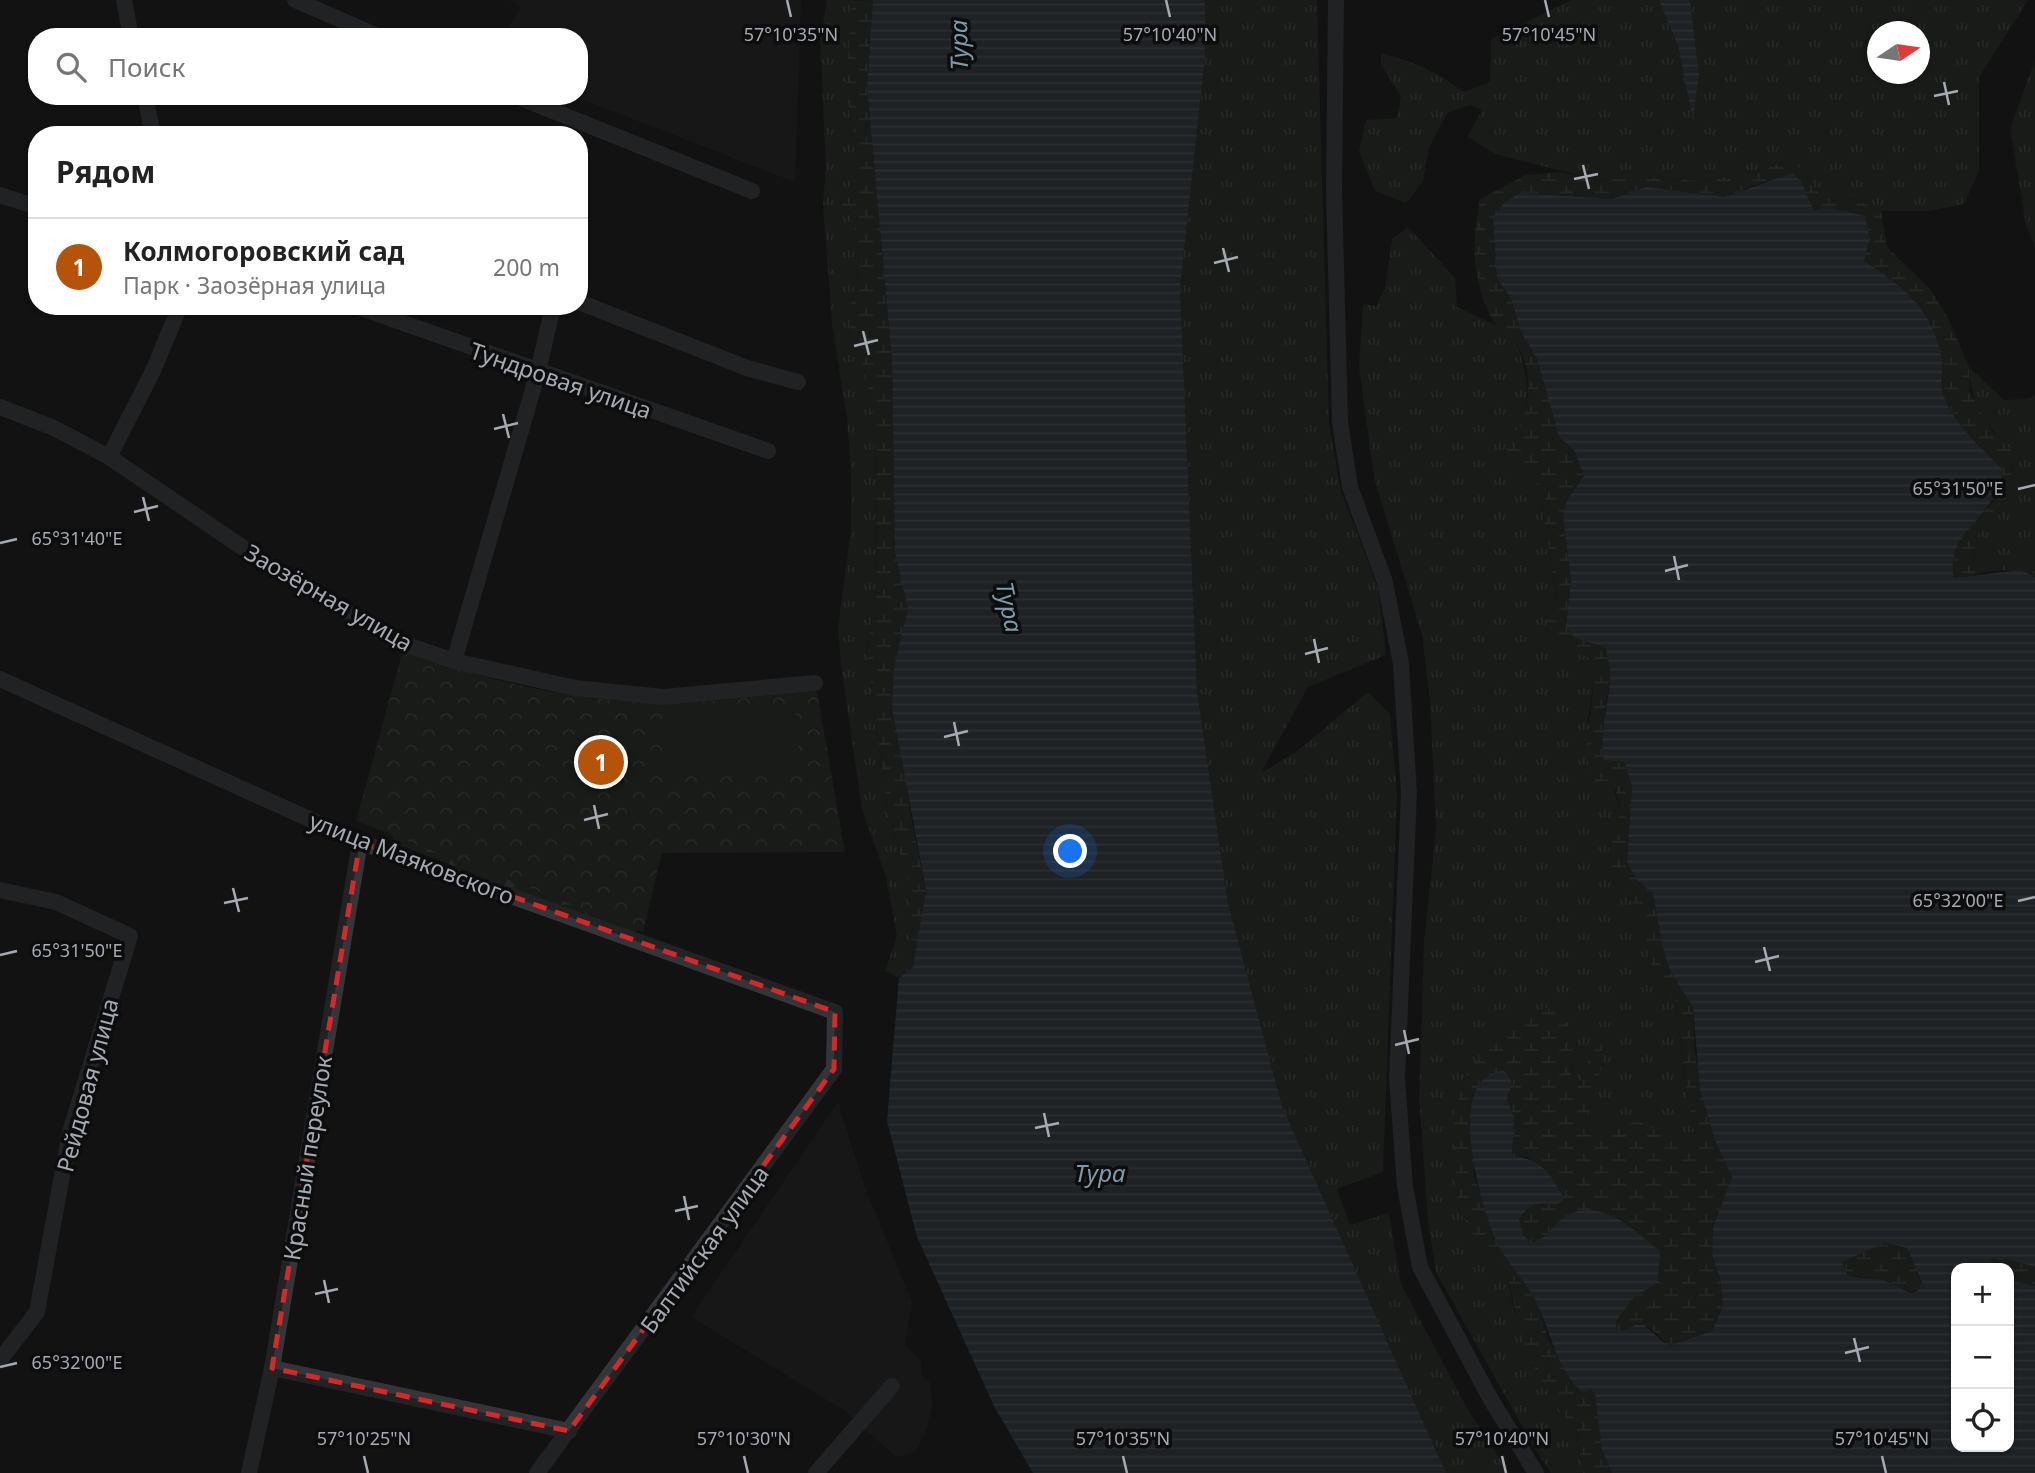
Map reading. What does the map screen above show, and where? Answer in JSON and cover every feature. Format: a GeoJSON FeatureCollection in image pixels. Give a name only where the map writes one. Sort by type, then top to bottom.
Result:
{"type":"FeatureCollection","features":[{"type":"Feature","properties":{"kind":"street"},"geometry":{"type":"LineString","coordinates":[[124,0],[129,28]]}},
{"type":"Feature","properties":{"kind":"street"},"geometry":{"type":"LineString","coordinates":[[1336,0],[1334,189],[1340,422],[1350,487],[1385,582],[1401,664],[1408,780],[1397,1078],[1405,1187],[1420,1267],[1490,1398],[1536,1473]]}},
{"type":"Feature","properties":{"kind":"street"},"geometry":{"type":"LineString","coordinates":[[305,2],[361,28]]}},
{"type":"Feature","properties":{"kind":"street"},"geometry":{"type":"LineString","coordinates":[[147,105],[151,126]]}},
{"type":"Feature","properties":{"kind":"street"},"geometry":{"type":"LineString","coordinates":[[538,105],[752,191]]}},
{"type":"Feature","properties":{"kind":"street"},"geometry":{"type":"LineString","coordinates":[[0,195],[28,204]]}},
{"type":"Feature","properties":{"kind":"street"},"geometry":{"type":"LineString","coordinates":[[588,306],[747,368],[798,382]]}},
{"type":"Feature","properties":{"kind":"street"},"geometry":{"type":"LineString","coordinates":[[109,457],[153,371],[176,315]]}},
{"type":"Feature","properties":{"kind":"street","name":"Тундровая улица"},"geometry":{"type":"LineString","coordinates":[[380,315],[768,451]]}},
{"type":"Feature","properties":{"kind":"street"},"geometry":{"type":"LineString","coordinates":[[454,661],[538,372],[551,315]]}},
{"type":"Feature","properties":{"kind":"street","name":"Заозёрная улица"},"geometry":{"type":"LineString","coordinates":[[0,407],[54,428],[109,457],[273,569],[396,640],[454,661],[575,688],[663,697],[815,683]]}},
{"type":"Feature","properties":{"kind":"street","name":"улица Маяковского"},"geometry":{"type":"LineString","coordinates":[[0,679],[359,842],[835,1012]]}},
{"type":"Feature","properties":{"kind":"street","name":"Красный переулок"},"geometry":{"type":"LineString","coordinates":[[249,1473],[272,1368],[359,842]]}},
{"type":"Feature","properties":{"kind":"street","name":"Рейдовая улица"},"geometry":{"type":"LineString","coordinates":[[0,890],[56,902],[130,936],[70,1132],[37,1311],[0,1360]]}},
{"type":"Feature","properties":{"kind":"street","name":"Балтийская улица"},"geometry":{"type":"LineString","coordinates":[[537,1473],[834,1069],[835,1012]]}},
{"type":"Feature","properties":{"kind":"street"},"geometry":{"type":"LineString","coordinates":[[272,1368],[569,1431]]}},
{"type":"Feature","properties":{"kind":"street"},"geometry":{"type":"LineString","coordinates":[[816,1473],[849,1431],[892,1386]]}},
{"type":"Feature","properties":{"kind":"highlighted area"},"geometry":{"type":"Polygon","coordinates":[[[360,842],[835,1012],[834,1069],[569,1431],[272,1368],[360,842]]]}},
{"type":"Feature","properties":{"kind":"shaded area"},"geometry":{"type":"Polygon","coordinates":[[[509,0],[801,0],[795,182],[588,101],[588,28],[510,28],[520,7],[509,0]]]}},
{"type":"Feature","properties":{"kind":"shaded area"},"geometry":{"type":"Polygon","coordinates":[[[838,1102],[864,1185],[912,1302],[905,1346],[920,1359],[923,1378],[929,1381],[933,1403],[924,1436],[915,1452],[896,1457],[845,1411],[691,1317],[838,1102]]]}},
{"type":"Feature","properties":{"kind":"green space"},"geometry":{"type":"Polygon","coordinates":[[[827,0],[853,0],[846,89],[859,173],[841,203],[852,218],[859,251],[857,282],[849,311],[850,338],[863,365],[869,390],[877,474],[876,590],[867,651],[886,801],[909,888],[913,967],[899,978],[885,971],[897,936],[886,877],[862,809],[841,666],[838,626],[851,531],[851,473],[847,419],[832,324],[823,205],[826,165],[820,44],[827,0]]]}},
{"type":"Feature","properties":{"kind":"green space"},"geometry":{"type":"Polygon","coordinates":[[[873,0],[867,86],[892,360],[895,553],[908,609],[894,666],[910,811],[926,890],[913,967],[909,888],[886,801],[867,651],[876,590],[877,474],[869,390],[863,365],[850,338],[849,311],[857,282],[859,251],[852,218],[841,203],[859,173],[846,89],[852,1],[873,0]]]}},
{"type":"Feature","properties":{"kind":"green space"},"geometry":{"type":"Polygon","coordinates":[[[1205,0],[1317,0],[1329,424],[1341,491],[1378,588],[1386,655],[1308,687],[1261,773],[1297,751],[1368,692],[1390,714],[1397,794],[1383,1172],[1337,1189],[1350,1225],[1389,1213],[1401,1284],[1467,1408],[1509,1473],[1446,1473],[1282,1106],[1228,903],[1197,691],[1180,286],[1205,57],[1205,0]]]}},
{"type":"Feature","properties":{"kind":"green space"},"geometry":{"type":"Polygon","coordinates":[[[1571,0],[1659,0],[1678,46],[1693,117],[1699,74],[1690,0],[2028,0],[1979,77],[1979,171],[1964,204],[1930,211],[1881,211],[1857,200],[1828,198],[1814,187],[1791,159],[1756,171],[1702,181],[1640,177],[1597,180],[1496,154],[1467,137],[1482,110],[1470,105],[1447,113],[1429,148],[1423,182],[1406,203],[1375,191],[1359,151],[1366,120],[1397,118],[1401,96],[1381,65],[1381,53],[1425,68],[1464,92],[1490,82],[1491,39],[1571,0]]]}},
{"type":"Feature","properties":{"kind":"green space"},"geometry":{"type":"Polygon","coordinates":[[[2035,60],[2035,248],[2026,225],[2010,129],[2035,60]]]}},
{"type":"Feature","properties":{"kind":"green space"},"geometry":{"type":"Polygon","coordinates":[[[1791,159],[1814,187],[1828,198],[1857,200],[1881,211],[1887,247],[1931,290],[1948,318],[1969,367],[1970,392],[1992,431],[2014,453],[2010,495],[1978,532],[1973,562],[2035,564],[2035,577],[2002,570],[1954,578],[1954,556],[1963,536],[1993,502],[1981,447],[1960,426],[1942,394],[1943,366],[1882,272],[1864,261],[1870,239],[1814,211],[1802,183],[1764,182],[1724,197],[1647,187],[1612,199],[1536,194],[1524,190],[1497,278],[1511,298],[1521,332],[1537,359],[1559,437],[1574,450],[1584,476],[1567,500],[1563,516],[1571,580],[1566,626],[1591,642],[1605,647],[1608,656],[1610,672],[1606,724],[1615,762],[1624,762],[1632,786],[1627,862],[1637,880],[1653,893],[1662,945],[1670,971],[1693,1007],[1695,1053],[1716,1143],[1732,1177],[1713,1227],[1712,1254],[1720,1279],[1723,1307],[1712,1331],[1667,1346],[1652,1330],[1643,1325],[1633,1326],[1617,1334],[1616,1321],[1635,1296],[1658,1283],[1660,1251],[1616,1218],[1591,1210],[1566,1216],[1542,1239],[1531,1244],[1523,1234],[1519,1220],[1523,1214],[1535,1205],[1558,1204],[1529,1157],[1512,1156],[1514,1118],[1507,1099],[1512,1082],[1473,1102],[1474,1176],[1501,1250],[1521,1274],[1539,1308],[1549,1340],[1581,1391],[1592,1390],[1595,1395],[1602,1450],[1612,1473],[1583,1473],[1576,1432],[1556,1405],[1526,1353],[1507,1275],[1480,1247],[1458,1209],[1453,1116],[1467,1072],[1495,1037],[1524,1011],[1549,1008],[1567,1024],[1577,1041],[1569,1085],[1575,1095],[1593,1047],[1602,1043],[1604,1061],[1584,1123],[1613,1126],[1641,1122],[1699,1155],[1686,1090],[1676,1002],[1652,968],[1641,917],[1606,860],[1621,811],[1615,789],[1596,785],[1586,755],[1594,681],[1591,658],[1569,652],[1546,629],[1557,596],[1542,508],[1548,490],[1500,455],[1523,416],[1527,401],[1527,370],[1515,341],[1496,324],[1481,294],[1475,256],[1478,211],[1480,199],[1526,175],[1560,172],[1597,180],[1640,177],[1702,181],[1756,171],[1791,159]]]}},
{"type":"Feature","properties":{"kind":"green space"},"geometry":{"type":"Polygon","coordinates":[[[1408,227],[1455,278],[1457,307],[1502,329],[1514,339],[1519,349],[1527,386],[1524,410],[1516,434],[1500,455],[1548,490],[1542,508],[1557,596],[1546,629],[1569,652],[1591,657],[1594,681],[1588,720],[1621,811],[1606,860],[1641,917],[1652,968],[1676,1002],[1686,1090],[1699,1156],[1641,1123],[1613,1126],[1584,1123],[1604,1061],[1593,1047],[1576,1096],[1569,1085],[1577,1041],[1456,1165],[1458,1209],[1480,1247],[1507,1275],[1514,1310],[1556,1405],[1576,1432],[1583,1473],[1551,1473],[1533,1446],[1436,1272],[1428,1222],[1419,1099],[1424,940],[1436,829],[1430,702],[1422,635],[1374,478],[1359,367],[1363,304],[1376,306],[1385,287],[1392,239],[1408,227]]]}},
{"type":"Feature","properties":{"kind":"green space"},"geometry":{"type":"Polygon","coordinates":[[[1969,367],[2004,400],[2028,399],[2035,395],[2035,564],[1973,563],[1978,532],[2010,495],[2014,453],[1982,414],[1973,393],[1969,367]]]}},
{"type":"Feature","properties":{"kind":"green space"},"geometry":{"type":"Polygon","coordinates":[[[403,650],[498,680],[597,699],[682,703],[817,691],[845,852],[662,853],[643,932],[356,821],[403,650]]]}},
{"type":"Feature","properties":{"kind":"green space"},"geometry":{"type":"Polygon","coordinates":[[[778,704],[792,710],[798,725],[798,749],[790,768],[676,774],[664,765],[662,722],[669,712],[778,704]]]}},
{"type":"Feature","properties":{"kind":"green space"},"geometry":{"type":"Polygon","coordinates":[[[392,833],[642,925],[636,932],[626,932],[394,843],[392,833]]]}},
{"type":"Feature","properties":{"kind":"green space"},"geometry":{"type":"Polygon","coordinates":[[[1885,1243],[1907,1248],[1922,1282],[1921,1287],[1910,1293],[1867,1277],[1848,1276],[1841,1263],[1844,1260],[1885,1243]]]}},
{"type":"Feature","properties":{"kind":"green space"},"geometry":{"type":"Polygon","coordinates":[[[1999,1257],[2035,1267],[2035,1286],[2014,1281],[2014,1263],[1992,1263],[1991,1259],[1999,1257]]]}},
{"type":"Feature","properties":{"kind":"water","name":"Тура"},"geometry":{"type":"Polygon","coordinates":[[[873,0],[1205,0],[1205,57],[1180,287],[1197,691],[1228,903],[1282,1106],[1446,1473],[1033,1473],[994,1406],[917,1237],[887,1121],[899,978],[913,967],[926,890],[892,707],[894,666],[908,609],[895,553],[892,360],[867,86],[873,0]]]}},
{"type":"Feature","properties":{"kind":"water"},"geometry":{"type":"Polygon","coordinates":[[[1659,0],[1690,0],[1699,74],[1693,120],[1678,46],[1659,0]]]}},
{"type":"Feature","properties":{"kind":"water"},"geometry":{"type":"Polygon","coordinates":[[[1793,173],[1802,183],[1814,211],[1826,207],[1865,216],[1870,239],[1864,261],[1892,280],[1924,314],[1938,342],[1943,393],[1949,407],[1969,435],[2002,469],[1992,500],[1957,547],[1953,562],[1954,578],[2020,570],[2035,577],[2035,1267],[1999,1257],[1991,1259],[1992,1263],[1951,1263],[1951,1452],[2014,1452],[2014,1281],[2035,1286],[2035,1473],[1612,1473],[1602,1450],[1595,1395],[1592,1390],[1581,1392],[1566,1372],[1534,1298],[1500,1248],[1484,1207],[1472,1148],[1470,1119],[1474,1095],[1485,1078],[1504,1071],[1512,1082],[1507,1099],[1514,1118],[1512,1156],[1538,1164],[1550,1175],[1564,1199],[1558,1204],[1540,1204],[1527,1210],[1519,1220],[1523,1234],[1531,1243],[1537,1241],[1561,1219],[1579,1211],[1592,1210],[1617,1218],[1660,1251],[1658,1283],[1635,1296],[1616,1321],[1617,1334],[1635,1325],[1644,1325],[1668,1346],[1712,1331],[1723,1306],[1720,1279],[1712,1254],[1713,1227],[1732,1177],[1716,1143],[1700,1090],[1693,1007],[1670,971],[1662,945],[1653,893],[1637,880],[1627,862],[1632,786],[1624,762],[1604,760],[1603,731],[1610,675],[1605,647],[1574,638],[1566,626],[1571,580],[1563,516],[1567,500],[1584,476],[1574,450],[1559,437],[1537,359],[1521,332],[1511,298],[1497,278],[1493,218],[1504,203],[1524,190],[1536,194],[1612,199],[1647,187],[1724,197],[1793,173]],[[1885,1243],[1842,1263],[1848,1276],[1883,1280],[1910,1293],[1917,1291],[1922,1282],[1907,1248],[1885,1243]]]}},
{"type":"Feature","properties":{"kind":"place","name":"Колмогоровский сад"},"geometry":{"type":"Point","coordinates":[601,762]}}]}
